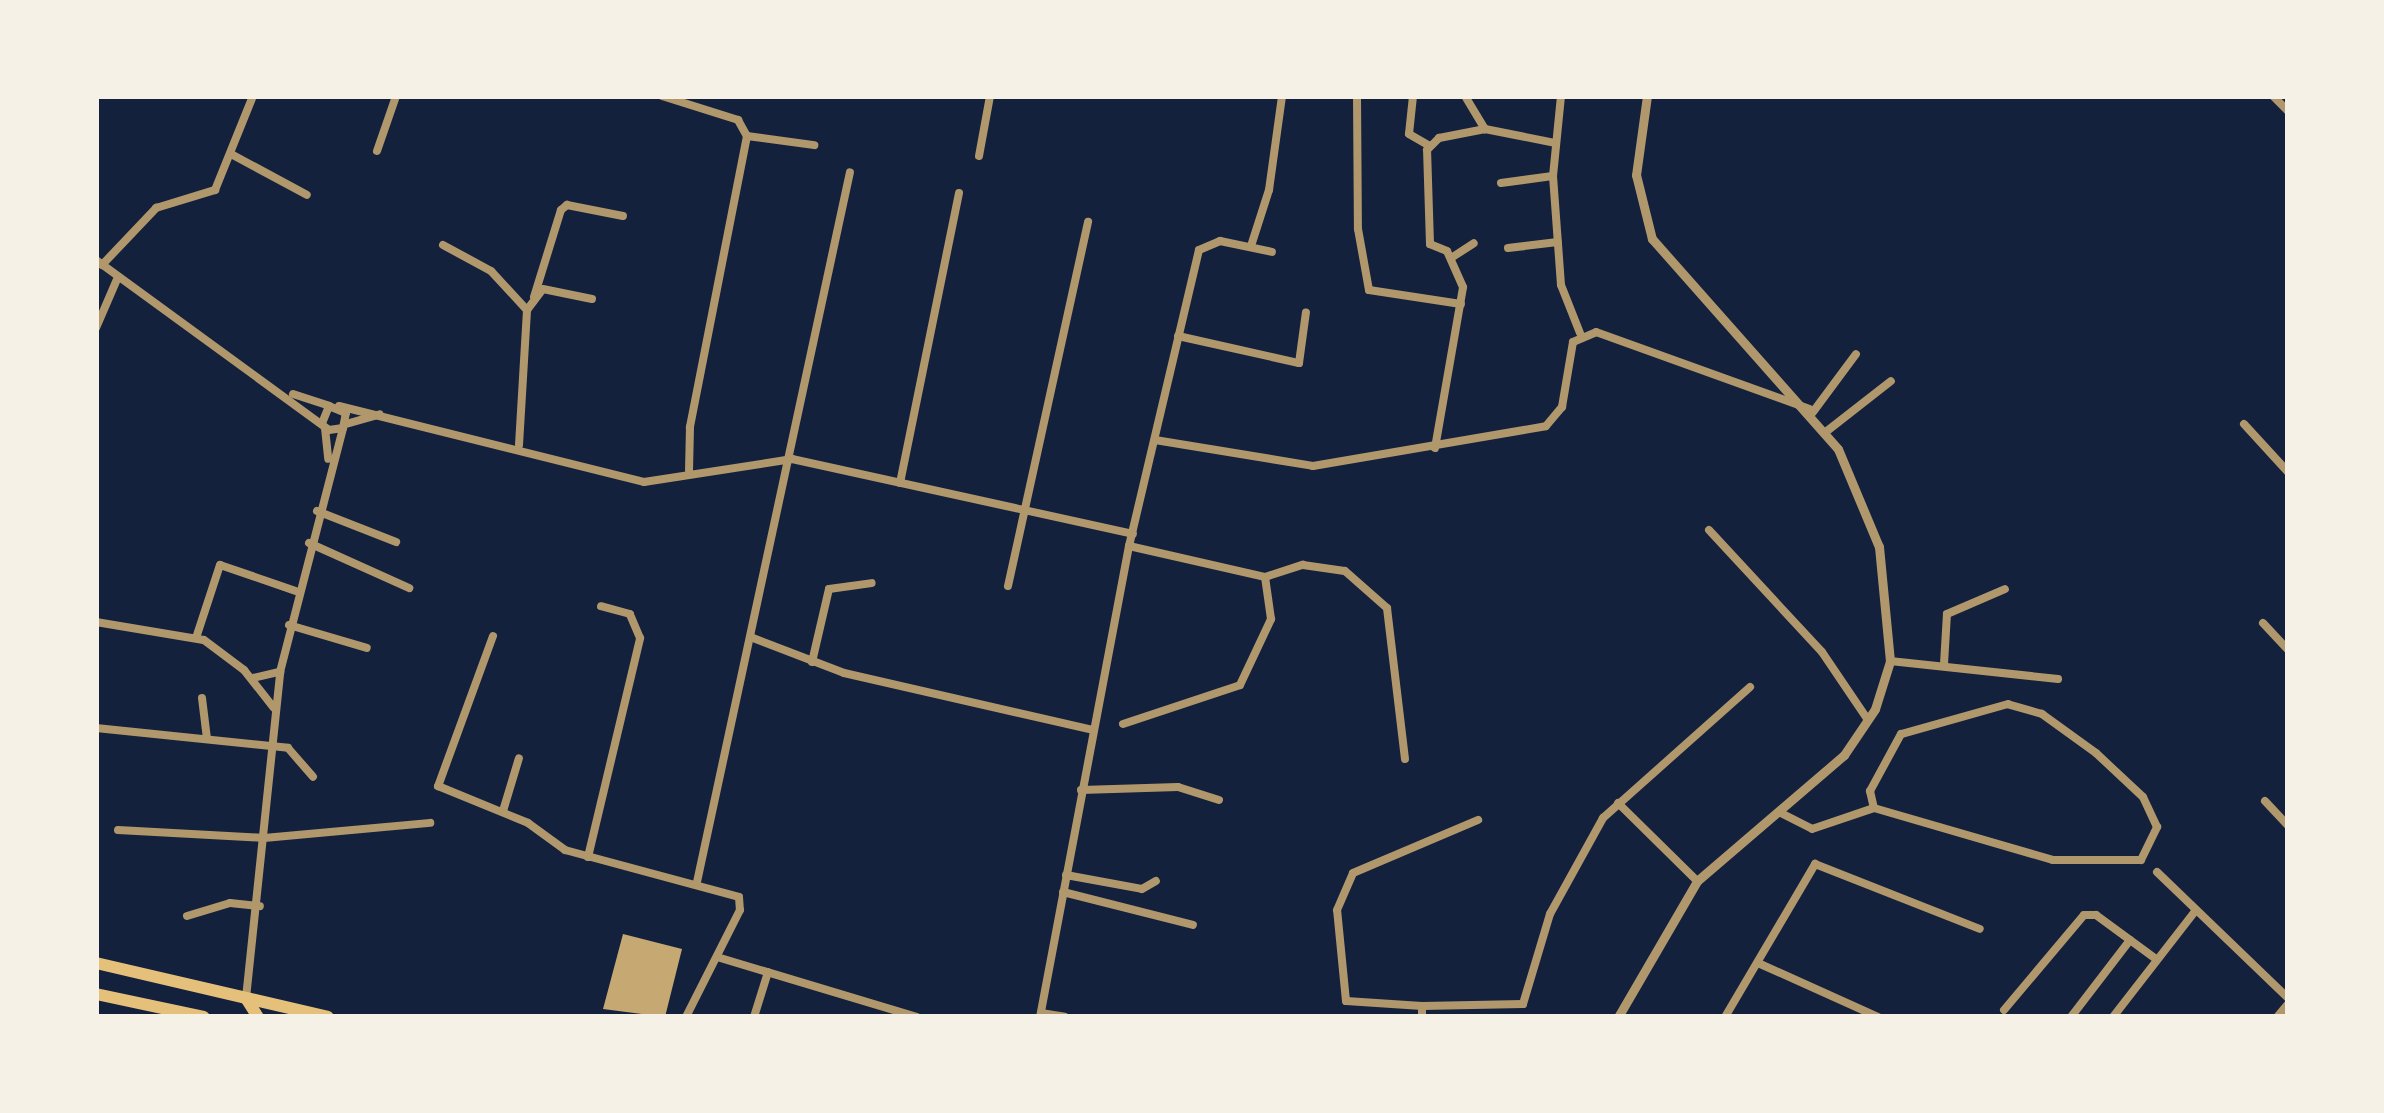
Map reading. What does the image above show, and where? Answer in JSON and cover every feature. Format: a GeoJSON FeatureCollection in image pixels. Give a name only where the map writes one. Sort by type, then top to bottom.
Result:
{"type":"FeatureCollection","features":[{"type":"Feature","properties":{"kind":"highway"},"geometry":{"type":"LineString","coordinates":[[96,962],[328,1017]]}},
{"type":"Feature","properties":{"kind":"highway"},"geometry":{"type":"LineString","coordinates":[[121,1000],[128,969]]}},
{"type":"Feature","properties":{"kind":"highway"},"geometry":{"type":"LineString","coordinates":[[96,994],[204,1017]]}},
{"type":"Feature","properties":{"kind":"highway"},"geometry":{"type":"LineString","coordinates":[[246,998],[258,1017]]}},
{"type":"Feature","properties":{"kind":"street"},"geometry":{"type":"LineString","coordinates":[[253,96],[215,190],[156,208],[99,262],[280,389],[324,426],[344,426],[387,413]]}},
{"type":"Feature","properties":{"kind":"street"},"geometry":{"type":"LineString","coordinates":[[377,151],[396,96]]}},
{"type":"Feature","properties":{"kind":"street"},"geometry":{"type":"LineString","coordinates":[[662,96],[743,123],[747,136],[690,427],[689,470]]}},
{"type":"Feature","properties":{"kind":"street"},"geometry":{"type":"LineString","coordinates":[[979,156],[990,96]]}},
{"type":"Feature","properties":{"kind":"street"},"geometry":{"type":"LineString","coordinates":[[1251,247],[1269,190],[1282,96]]}},
{"type":"Feature","properties":{"kind":"street"},"geometry":{"type":"LineString","coordinates":[[1358,96],[1358,230],[1369,290],[1461,304]]}},
{"type":"Feature","properties":{"kind":"street"},"geometry":{"type":"LineString","coordinates":[[1413,96],[1409,134],[1430,146],[1485,129],[1555,143]]}},
{"type":"Feature","properties":{"kind":"street"},"geometry":{"type":"LineString","coordinates":[[1465,96],[1485,129]]}},
{"type":"Feature","properties":{"kind":"street"},"geometry":{"type":"LineString","coordinates":[[1155,440],[1312,466],[1435,449],[1557,419],[1580,333],[1561,286],[1553,176],[1561,96]]}},
{"type":"Feature","properties":{"kind":"street"},"geometry":{"type":"LineString","coordinates":[[1618,1017],[1697,880],[1833,768],[1868,720],[1890,661],[1875,533],[1827,431],[1812,410],[1669,266],[1652,239],[1636,175],[1647,96]]}},
{"type":"Feature","properties":{"kind":"street"},"geometry":{"type":"LineString","coordinates":[[2273,96],[2287,108]]}},
{"type":"Feature","properties":{"kind":"street"},"geometry":{"type":"LineString","coordinates":[[747,136],[814,145]]}},
{"type":"Feature","properties":{"kind":"street"},"geometry":{"type":"LineString","coordinates":[[1430,146],[1430,244],[1451,258],[1461,304],[1435,449]]}},
{"type":"Feature","properties":{"kind":"street"},"geometry":{"type":"LineString","coordinates":[[231,154],[308,195]]}},
{"type":"Feature","properties":{"kind":"street"},"geometry":{"type":"LineString","coordinates":[[697,882],[792,460],[850,172]]}},
{"type":"Feature","properties":{"kind":"street"},"geometry":{"type":"LineString","coordinates":[[1501,182],[1553,176]]}},
{"type":"Feature","properties":{"kind":"street"},"geometry":{"type":"LineString","coordinates":[[900,483],[959,193]]}},
{"type":"Feature","properties":{"kind":"street"},"geometry":{"type":"LineString","coordinates":[[519,445],[527,310],[561,211],[567,205],[622,216]]}},
{"type":"Feature","properties":{"kind":"street"},"geometry":{"type":"LineString","coordinates":[[1008,586],[1088,222]]}},
{"type":"Feature","properties":{"kind":"street"},"geometry":{"type":"LineString","coordinates":[[1065,1017],[1040,1015],[1130,546],[1198,250],[1220,241],[1271,252]]}},
{"type":"Feature","properties":{"kind":"street"},"geometry":{"type":"LineString","coordinates":[[1508,248],[1558,242]]}},
{"type":"Feature","properties":{"kind":"street"},"geometry":{"type":"LineString","coordinates":[[1451,258],[1474,243]]}},
{"type":"Feature","properties":{"kind":"street"},"geometry":{"type":"LineString","coordinates":[[443,245],[490,272],[527,310]]}},
{"type":"Feature","properties":{"kind":"street"},"geometry":{"type":"LineString","coordinates":[[96,328],[118,277]]}},
{"type":"Feature","properties":{"kind":"street"},"geometry":{"type":"LineString","coordinates":[[534,298],[543,289],[592,299]]}},
{"type":"Feature","properties":{"kind":"street"},"geometry":{"type":"LineString","coordinates":[[1178,336],[1299,363],[1306,312]]}},
{"type":"Feature","properties":{"kind":"street"},"geometry":{"type":"LineString","coordinates":[[1580,333],[1596,332],[1812,410]]}},
{"type":"Feature","properties":{"kind":"street"},"geometry":{"type":"LineString","coordinates":[[1812,410],[1856,354]]}},
{"type":"Feature","properties":{"kind":"street"},"geometry":{"type":"LineString","coordinates":[[1827,431],[1891,381]]}},
{"type":"Feature","properties":{"kind":"street"},"geometry":{"type":"LineString","coordinates":[[280,389],[334,406],[387,413],[519,445],[644,482],[664,483],[689,470],[792,460],[1133,534]]}},
{"type":"Feature","properties":{"kind":"street"},"geometry":{"type":"LineString","coordinates":[[326,478],[324,426],[334,406]]}},
{"type":"Feature","properties":{"kind":"street"},"geometry":{"type":"LineString","coordinates":[[246,998],[260,906],[280,672],[296,590],[344,426],[334,406]]}},
{"type":"Feature","properties":{"kind":"street"},"geometry":{"type":"LineString","coordinates":[[2244,424],[2288,472]]}},
{"type":"Feature","properties":{"kind":"street"},"geometry":{"type":"LineString","coordinates":[[317,511],[396,542]]}},
{"type":"Feature","properties":{"kind":"street"},"geometry":{"type":"LineString","coordinates":[[1709,530],[1832,664],[1868,720]]}},
{"type":"Feature","properties":{"kind":"street"},"geometry":{"type":"LineString","coordinates":[[309,543],[409,588]]}},
{"type":"Feature","properties":{"kind":"street"},"geometry":{"type":"LineString","coordinates":[[1130,546],[1265,577],[1303,565],[1346,572],[1387,608],[1405,759]]}},
{"type":"Feature","properties":{"kind":"street"},"geometry":{"type":"LineString","coordinates":[[196,638],[220,565],[296,590]]}},
{"type":"Feature","properties":{"kind":"street"},"geometry":{"type":"LineString","coordinates":[[1123,724],[1240,685],[1271,619],[1265,577]]}},
{"type":"Feature","properties":{"kind":"street"},"geometry":{"type":"LineString","coordinates":[[812,662],[829,589],[872,583]]}},
{"type":"Feature","properties":{"kind":"street"},"geometry":{"type":"LineString","coordinates":[[1944,664],[1947,614],[2005,589]]}},
{"type":"Feature","properties":{"kind":"street"},"geometry":{"type":"LineString","coordinates":[[588,857],[640,638],[630,614],[601,605]]}},
{"type":"Feature","properties":{"kind":"street"},"geometry":{"type":"LineString","coordinates":[[96,622],[196,638],[252,678],[275,709]]}},
{"type":"Feature","properties":{"kind":"street"},"geometry":{"type":"LineString","coordinates":[[2263,622],[2288,650]]}},
{"type":"Feature","properties":{"kind":"street"},"geometry":{"type":"LineString","coordinates":[[289,625],[367,649]]}},
{"type":"Feature","properties":{"kind":"street"},"geometry":{"type":"LineString","coordinates":[[493,636],[438,786],[503,811],[588,857],[697,882],[739,897],[717,956],[686,1017]]}},
{"type":"Feature","properties":{"kind":"street"},"geometry":{"type":"LineString","coordinates":[[753,638],[812,662],[1092,730]]}},
{"type":"Feature","properties":{"kind":"street"},"geometry":{"type":"LineString","coordinates":[[1890,661],[2058,679]]}},
{"type":"Feature","properties":{"kind":"street"},"geometry":{"type":"LineString","coordinates":[[252,678],[280,672]]}},
{"type":"Feature","properties":{"kind":"street"},"geometry":{"type":"LineString","coordinates":[[1478,820],[1353,873],[1337,910],[1346,1001],[1422,1012],[1522,1004],[1559,895],[1618,803],[1750,687]]}},
{"type":"Feature","properties":{"kind":"street"},"geometry":{"type":"LineString","coordinates":[[202,698],[207,737]]}},
{"type":"Feature","properties":{"kind":"street"},"geometry":{"type":"LineString","coordinates":[[1779,812],[1812,829],[1874,808],[2054,860],[2141,860],[2157,826],[2143,797],[2096,753],[2042,714],[2008,704],[1901,734],[1870,790],[1874,808]]}},
{"type":"Feature","properties":{"kind":"street"},"geometry":{"type":"LineString","coordinates":[[96,728],[271,746],[298,753],[314,777]]}},
{"type":"Feature","properties":{"kind":"street"},"geometry":{"type":"LineString","coordinates":[[503,811],[519,758]]}},
{"type":"Feature","properties":{"kind":"street"},"geometry":{"type":"LineString","coordinates":[[1082,790],[1178,787],[1219,800]]}},
{"type":"Feature","properties":{"kind":"street"},"geometry":{"type":"LineString","coordinates":[[2265,801],[2288,826]]}},
{"type":"Feature","properties":{"kind":"street"},"geometry":{"type":"LineString","coordinates":[[1618,803],[1697,880]]}},
{"type":"Feature","properties":{"kind":"street"},"geometry":{"type":"LineString","coordinates":[[118,830],[264,838],[430,823]]}},
{"type":"Feature","properties":{"kind":"street"},"geometry":{"type":"LineString","coordinates":[[1725,1017],[1804,876],[1822,863],[1980,929]]}},
{"type":"Feature","properties":{"kind":"street"},"geometry":{"type":"LineString","coordinates":[[2157,872],[2288,1001],[2277,1017]]}},
{"type":"Feature","properties":{"kind":"street"},"geometry":{"type":"LineString","coordinates":[[1065,876],[1142,889],[1156,881]]}},
{"type":"Feature","properties":{"kind":"street"},"geometry":{"type":"LineString","coordinates":[[1063,892],[1193,925]]}},
{"type":"Feature","properties":{"kind":"street"},"geometry":{"type":"LineString","coordinates":[[187,916],[230,903],[260,906]]}},
{"type":"Feature","properties":{"kind":"street"},"geometry":{"type":"LineString","coordinates":[[2113,1017],[2196,910]]}},
{"type":"Feature","properties":{"kind":"street"},"geometry":{"type":"LineString","coordinates":[[2004,1010],[2084,915],[2156,959]]}},
{"type":"Feature","properties":{"kind":"street"},"geometry":{"type":"LineString","coordinates":[[2071,1017],[2130,940]]}},
{"type":"Feature","properties":{"kind":"street"},"geometry":{"type":"LineString","coordinates":[[717,956],[888,1013],[917,1017]]}},
{"type":"Feature","properties":{"kind":"street"},"geometry":{"type":"LineString","coordinates":[[1758,963],[1878,1017]]}},
{"type":"Feature","properties":{"kind":"street"},"geometry":{"type":"LineString","coordinates":[[754,1017],[768,972]]}},
{"type":"Feature","properties":{"kind":"building"},"geometry":{"type":"Polygon","coordinates":[[[623,934],[682,949],[665,1017],[603,1009],[623,934]]]}}]}
